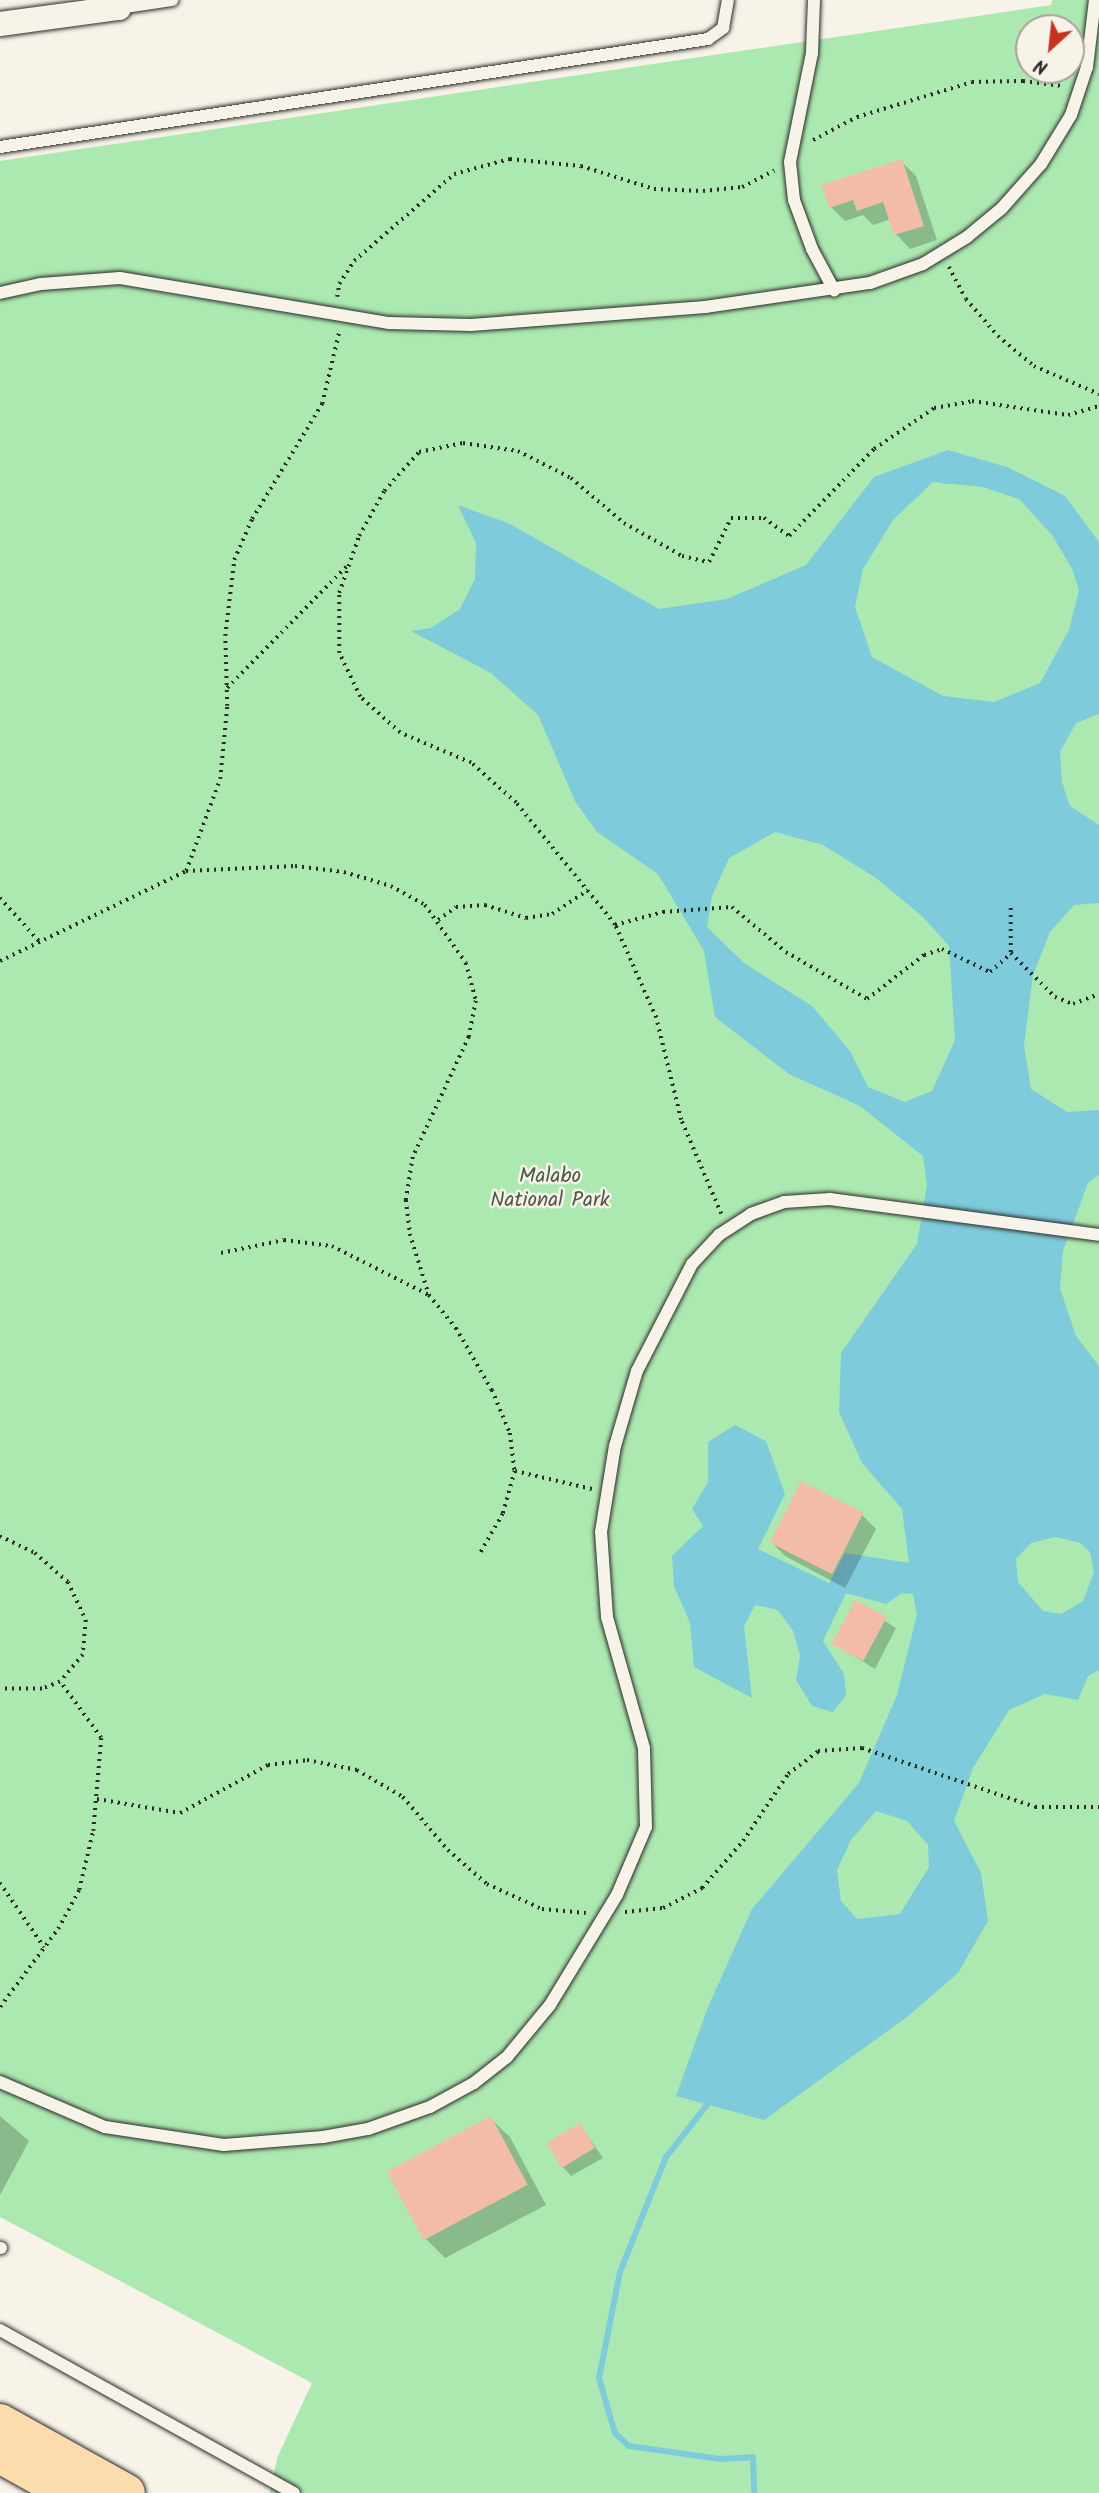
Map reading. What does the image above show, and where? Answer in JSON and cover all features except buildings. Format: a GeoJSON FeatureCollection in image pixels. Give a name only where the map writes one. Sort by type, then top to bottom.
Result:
{"type":"FeatureCollection","features":[{"type":"Feature","properties":{"kind":"main road"},"geometry":{"type":"LineString","coordinates":[[0,2423],[126,2493]]}},
{"type":"Feature","properties":{"kind":"main road"},"geometry":{"type":"LineString","coordinates":[[0,2454],[70,2493]]}},
{"type":"Feature","properties":{"kind":"street"},"geometry":{"type":"LineString","coordinates":[[0,24],[118,4]]}},
{"type":"Feature","properties":{"kind":"lane"},"geometry":{"type":"LineString","coordinates":[[118,4],[172,0]]}},
{"type":"Feature","properties":{"kind":"lane"},"geometry":{"type":"LineString","coordinates":[[0,147],[708,40],[723,28],[728,0]]}},
{"type":"Feature","properties":{"kind":"lane"},"geometry":{"type":"LineString","coordinates":[[814,0],[812,53],[790,162],[794,200],[812,250],[834,290]]}},
{"type":"Feature","properties":{"kind":"lane"},"geometry":{"type":"LineString","coordinates":[[0,293],[41,284],[120,278],[389,323],[471,325],[679,309],[870,283],[942,253],[1002,208],[1041,164],[1071,115],[1080,89],[1087,68],[1096,0]]}},
{"type":"Feature","properties":{"kind":"lane"},"geometry":{"type":"LineString","coordinates":[[0,2082],[105,2127],[166,2139],[224,2144],[323,2137],[368,2129],[430,2107],[474,2083],[507,2057],[550,2005],[606,1915],[638,1854],[646,1827],[648,1789],[644,1748],[607,1617],[601,1532],[625,1407],[647,1349],[692,1264],[729,1229],[751,1214],[784,1202],[830,1199],[1099,1235]]}},
{"type":"Feature","properties":{"kind":"lane"},"geometry":{"type":"LineString","coordinates":[[0,2330],[294,2493]]}},
{"type":"Feature","properties":{"kind":"path"},"geometry":{"type":"LineString","coordinates":[[186,871],[220,779],[227,688],[225,636],[234,560],[252,519],[321,404],[341,335],[334,315],[339,284],[354,261],[454,174],[510,159],[581,166],[654,189],[703,191],[742,187],[790,162],[815,138],[857,117],[972,82],[1023,81],[1080,89]]}},
{"type":"Feature","properties":{"kind":"path"},"geometry":{"type":"LineString","coordinates":[[942,253],[966,299],[998,336],[1034,366],[1099,394]]}},
{"type":"Feature","properties":{"kind":"path"},"geometry":{"type":"LineString","coordinates":[[729,1229],[681,1120],[656,1018],[615,925],[516,803],[471,763],[400,733],[360,698],[339,653],[339,593],[349,565],[384,491],[419,452],[463,443],[518,451],[570,478],[624,523],[682,556],[709,562],[731,518],[764,518],[789,536],[874,449],[934,408],[972,401],[1068,415],[1099,406]]}},
{"type":"Feature","properties":{"kind":"path"},"geometry":{"type":"LineString","coordinates":[[227,688],[349,565]]}},
{"type":"Feature","properties":{"kind":"path"},"geometry":{"type":"LineString","coordinates":[[0,961],[186,871],[295,866],[344,872],[391,886],[425,905],[438,920],[466,963],[476,1001],[469,1037],[413,1157],[406,1200],[410,1234],[429,1295],[456,1328],[492,1390],[510,1433],[515,1471],[503,1514],[480,1554]]}},
{"type":"Feature","properties":{"kind":"path"},"geometry":{"type":"LineString","coordinates":[[438,920],[456,907],[485,905],[526,918],[552,914],[588,890]]}},
{"type":"Feature","properties":{"kind":"path"},"geometry":{"type":"LineString","coordinates":[[0,898],[39,940]]}},
{"type":"Feature","properties":{"kind":"path"},"geometry":{"type":"LineString","coordinates":[[615,925],[663,912],[732,907],[786,952],[867,999],[924,954],[942,949],[990,972],[1011,953],[1011,908]]}},
{"type":"Feature","properties":{"kind":"path"},"geometry":{"type":"LineString","coordinates":[[1011,953],[1043,981],[1055,997],[1073,1004],[1099,994]]}},
{"type":"Feature","properties":{"kind":"path"},"geometry":{"type":"LineString","coordinates":[[221,1253],[284,1240],[332,1246],[429,1295]]}},
{"type":"Feature","properties":{"kind":"path"},"geometry":{"type":"LineString","coordinates":[[515,1471],[607,1493]]}},
{"type":"Feature","properties":{"kind":"path"},"geometry":{"type":"LineString","coordinates":[[0,1536],[36,1553],[68,1582],[86,1620],[83,1655],[60,1682],[42,1689],[0,1689]]}},
{"type":"Feature","properties":{"kind":"path"},"geometry":{"type":"LineString","coordinates":[[0,2007],[44,1947],[79,1889],[97,1799],[101,1738],[60,1682]]}},
{"type":"Feature","properties":{"kind":"path"},"geometry":{"type":"LineString","coordinates":[[97,1799],[180,1813],[268,1765],[307,1760],[357,1770],[403,1797],[447,1850],[487,1884],[542,1909],[606,1915],[663,1908],[702,1888],[743,1841],[788,1774],[818,1751],[862,1748],[1035,1807],[1099,1807]]}},
{"type":"Feature","properties":{"kind":"path"},"geometry":{"type":"LineString","coordinates":[[0,1883],[44,1947]]}},
{"type":"Feature","properties":{"kind":"green space","name":"Malabo National Park"},"geometry":{"type":"Polygon","coordinates":[[[1052,0],[1099,0],[1099,2493],[270,2493],[277,2458],[312,2383],[0,2217],[0,161],[1051,5],[1052,0]]]}},
{"type":"Feature","properties":{"kind":"water"},"geometry":{"type":"Polygon","coordinates":[[[948,450],[1007,467],[1065,496],[1099,542],[1099,714],[1076,723],[1060,752],[1062,782],[1070,806],[1099,825],[1099,903],[1074,905],[1050,932],[1033,975],[1024,1045],[1031,1089],[1067,1112],[1099,1110],[1099,1175],[1088,1183],[1063,1251],[1060,1288],[1076,1336],[1099,1366],[1099,1670],[1088,1676],[1078,1700],[1045,1694],[1009,1710],[973,1768],[954,1821],[981,1873],[988,1921],[958,1973],[907,2017],[764,2120],[676,2096],[708,2007],[752,1909],[859,1783],[897,1695],[917,1614],[913,1594],[902,1593],[886,1604],[846,1593],[823,1641],[844,1674],[846,1695],[833,1712],[812,1706],[796,1680],[800,1655],[793,1631],[778,1610],[755,1605],[744,1626],[752,1698],[694,1667],[690,1623],[674,1586],[672,1556],[703,1526],[692,1509],[708,1482],[708,1442],[735,1425],[766,1441],[785,1494],[758,1549],[829,1583],[845,1553],[909,1563],[902,1509],[862,1463],[839,1412],[841,1353],[917,1244],[927,1185],[923,1156],[860,1106],[789,1074],[715,1017],[704,951],[658,874],[597,832],[575,801],[538,715],[491,673],[411,631],[431,628],[460,609],[475,579],[476,543],[458,505],[510,524],[659,609],[727,599],[806,565],[874,477],[948,450]],[[933,482],[893,520],[863,569],[855,607],[872,657],[943,696],[994,702],[1040,683],[1069,630],[1079,590],[1072,569],[1052,535],[1019,499],[983,487],[933,482]],[[775,832],[729,858],[712,896],[707,927],[744,963],[812,1006],[850,1051],[868,1087],[905,1102],[932,1091],[955,1040],[949,946],[923,917],[876,878],[823,845],[775,832]],[[1055,1537],[1031,1543],[1016,1559],[1018,1582],[1043,1611],[1061,1614],[1083,1601],[1094,1572],[1090,1552],[1080,1543],[1055,1537]],[[876,1811],[851,1840],[837,1870],[841,1901],[857,1919],[900,1914],[929,1867],[928,1845],[907,1821],[876,1811]]]}},
{"type":"Feature","properties":{"kind":"waterway"},"geometry":{"type":"LineString","coordinates":[[707,2105],[666,2157],[620,2272],[599,2378],[615,2433],[629,2446],[720,2459],[753,2457],[754,2493]]}}]}
